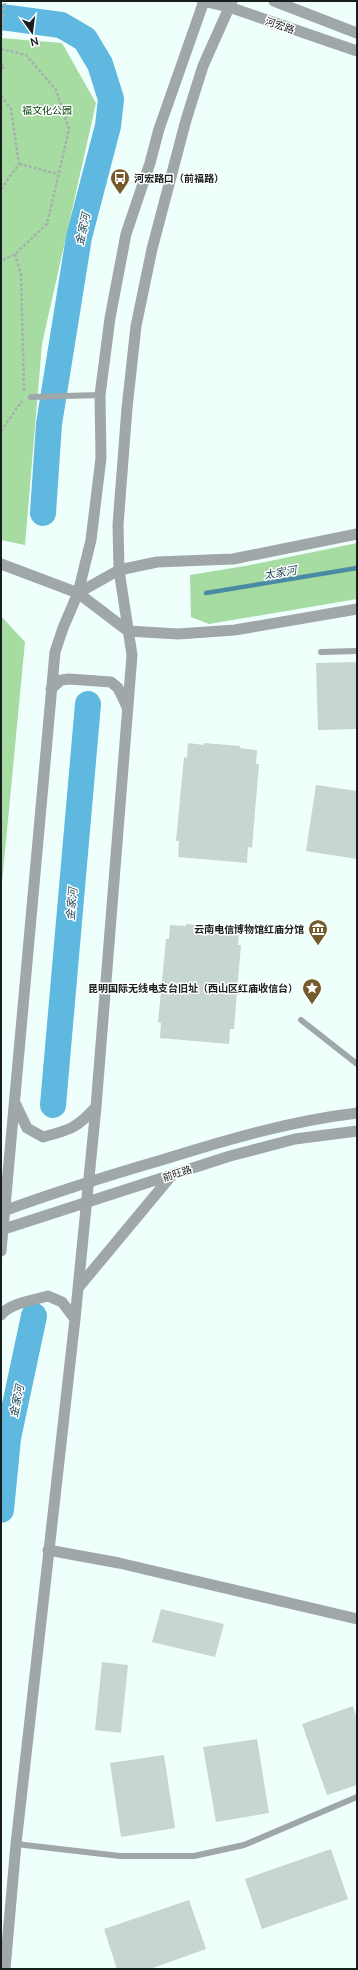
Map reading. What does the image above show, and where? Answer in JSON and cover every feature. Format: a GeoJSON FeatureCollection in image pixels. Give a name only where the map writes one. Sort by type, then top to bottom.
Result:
{"type":"FeatureCollection","features":[{"type":"Feature","properties":{"kind":"street","name":"河宏路"},"geometry":{"type":"LineString","coordinates":[[204,1],[230,4],[357,51]]}},
{"type":"Feature","properties":{"kind":"street"},"geometry":{"type":"LineString","coordinates":[[1,1252],[3,1212],[15,1102],[51,689],[57,646],[62,628],[78,593],[91,540],[101,458],[100,395],[110,318],[126,234],[150,163],[159,129],[204,1]]}},
{"type":"Feature","properties":{"kind":"street","name":"河宏路"},"geometry":{"type":"LineString","coordinates":[[274,1],[357,33]]}},
{"type":"Feature","properties":{"kind":"street"},"geometry":{"type":"LineString","coordinates":[[5,1969],[16,1844],[78,1288],[96,1108],[132,655],[119,570],[119,517],[126,408],[136,326],[152,249],[186,120],[203,66],[230,4]]}},
{"type":"Feature","properties":{"kind":"street"},"geometry":{"type":"LineString","coordinates":[[78,593],[119,570],[157,562],[247,557],[357,534]]}},
{"type":"Feature","properties":{"kind":"street"},"geometry":{"type":"LineString","coordinates":[[1,564],[78,593],[128,631],[178,634],[235,630],[357,609]]}},
{"type":"Feature","properties":{"kind":"street"},"geometry":{"type":"LineString","coordinates":[[51,689],[61,680],[69,679],[111,682],[120,691],[127,707]]}},
{"type":"Feature","properties":{"kind":"street"},"geometry":{"type":"LineString","coordinates":[[15,1102],[27,1128],[43,1137],[66,1131],[82,1123],[96,1108]]}},
{"type":"Feature","properties":{"kind":"street","name":"前旺路"},"geometry":{"type":"LineString","coordinates":[[3,1212],[88,1182],[247,1134],[318,1118],[357,1113]]}},
{"type":"Feature","properties":{"kind":"street","name":"前旺路"},"geometry":{"type":"LineString","coordinates":[[2,1230],[230,1156],[295,1139],[357,1131]]}},
{"type":"Feature","properties":{"kind":"street"},"geometry":{"type":"LineString","coordinates":[[78,1288],[172,1174]]}},
{"type":"Feature","properties":{"kind":"street"},"geometry":{"type":"LineString","coordinates":[[1,1315],[4,1311],[20,1304],[48,1296],[62,1302],[74,1318]]}},
{"type":"Feature","properties":{"kind":"street"},"geometry":{"type":"LineString","coordinates":[[48,1550],[119,1563],[357,1619]]}},
{"type":"Feature","properties":{"kind":"lane"},"geometry":{"type":"LineString","coordinates":[[31,397],[100,395]]}},
{"type":"Feature","properties":{"kind":"lane"},"geometry":{"type":"LineString","coordinates":[[321,652],[357,651]]}},
{"type":"Feature","properties":{"kind":"lane"},"geometry":{"type":"LineString","coordinates":[[301,1020],[357,1064]]}},
{"type":"Feature","properties":{"kind":"lane"},"geometry":{"type":"LineString","coordinates":[[16,1844],[120,1856],[194,1856],[244,1845],[357,1798]]}},
{"type":"Feature","properties":{"kind":"path"},"geometry":{"type":"LineString","coordinates":[[1,36],[5,1]]}},
{"type":"Feature","properties":{"kind":"path"},"geometry":{"type":"LineString","coordinates":[[1,48],[26,55],[56,90],[69,129],[47,224],[15,254],[1,261]]}},
{"type":"Feature","properties":{"kind":"path"},"geometry":{"type":"LineString","coordinates":[[1,63],[4,67],[1,70]]}},
{"type":"Feature","properties":{"kind":"path"},"geometry":{"type":"LineString","coordinates":[[1,96],[11,109],[19,164],[1,189]]}},
{"type":"Feature","properties":{"kind":"path"},"geometry":{"type":"LineString","coordinates":[[19,164],[58,174]]}},
{"type":"Feature","properties":{"kind":"path"},"geometry":{"type":"LineString","coordinates":[[1,431],[25,397],[21,275],[15,254]]}},
{"type":"Feature","properties":{"kind":"green space","name":"福文化公园"},"geometry":{"type":"Polygon","coordinates":[[[1,38],[62,43],[96,103],[42,344],[25,545],[1,540],[1,38]]]}},
{"type":"Feature","properties":{"kind":"green space"},"geometry":{"type":"Polygon","coordinates":[[[357,543],[357,599],[209,624],[191,617],[190,575],[245,566],[357,543]]]}},
{"type":"Feature","properties":{"kind":"green space"},"geometry":{"type":"Polygon","coordinates":[[[1,616],[25,642],[1,893],[1,616]]]}},
{"type":"Feature","properties":{"kind":"building"},"geometry":{"type":"Polygon","coordinates":[[[357,662],[357,729],[318,730],[316,663],[357,662]]]}},
{"type":"Feature","properties":{"kind":"building"},"geometry":{"type":"Polygon","coordinates":[[[188,743],[240,746],[240,748],[257,750],[256,764],[259,764],[252,848],[248,847],[247,863],[178,857],[179,841],[176,841],[184,757],[187,758],[188,743]]]}},
{"type":"Feature","properties":{"kind":"building"},"geometry":{"type":"Polygon","coordinates":[[[316,785],[357,791],[357,859],[306,851],[316,785]]]}},
{"type":"Feature","properties":{"kind":"building"},"geometry":{"type":"Polygon","coordinates":[[[186,924],[222,927],[222,930],[239,931],[238,945],[241,945],[234,1029],[230,1029],[229,1044],[160,1038],[161,1023],[158,1022],[166,939],[169,939],[170,925],[186,926],[186,924]]]}},
{"type":"Feature","properties":{"kind":"building"},"geometry":{"type":"Polygon","coordinates":[[[161,1609],[224,1624],[215,1657],[152,1642],[161,1609]]]}},
{"type":"Feature","properties":{"kind":"building"},"geometry":{"type":"Polygon","coordinates":[[[102,1662],[128,1665],[121,1733],[95,1730],[102,1662]]]}},
{"type":"Feature","properties":{"kind":"building"},"geometry":{"type":"Polygon","coordinates":[[[353,1706],[357,1719],[357,1785],[327,1795],[302,1724],[353,1706]]]}},
{"type":"Feature","properties":{"kind":"building"},"geometry":{"type":"Polygon","coordinates":[[[257,1739],[269,1813],[216,1822],[203,1747],[257,1739]]]}},
{"type":"Feature","properties":{"kind":"building"},"geometry":{"type":"Polygon","coordinates":[[[164,1755],[175,1828],[121,1837],[110,1763],[164,1755]]]}},
{"type":"Feature","properties":{"kind":"building"},"geometry":{"type":"Polygon","coordinates":[[[331,1849],[348,1899],[262,1929],[245,1879],[331,1849]]]}},
{"type":"Feature","properties":{"kind":"building"},"geometry":{"type":"Polygon","coordinates":[[[189,1900],[206,1949],[150,1969],[117,1969],[104,1929],[189,1900]]]}},
{"type":"Feature","properties":{"kind":"waterway","name":"金家河"},"geometry":{"type":"LineString","coordinates":[[1,17],[61,25],[85,39],[100,64],[111,99],[108,126],[79,237],[49,424],[43,513]]}},
{"type":"Feature","properties":{"kind":"waterway","name":"太家河"},"geometry":{"type":"LineString","coordinates":[[206,593],[357,568]]}},
{"type":"Feature","properties":{"kind":"waterway","name":"金家河"},"geometry":{"type":"LineString","coordinates":[[53,1105],[88,704]]}},
{"type":"Feature","properties":{"kind":"waterway","name":"金家河"},"geometry":{"type":"LineString","coordinates":[[1,1510],[8,1438],[34,1316]]}},
{"type":"Feature","properties":{"kind":"place","name":"河宏路口（前福路）"},"geometry":{"type":"Point","coordinates":[120,195]}},
{"type":"Feature","properties":{"kind":"place","name":"云南电信博物馆红庙分馆"},"geometry":{"type":"Point","coordinates":[318,946]}},
{"type":"Feature","properties":{"kind":"place","name":"昆明国际无线电支台旧址（西山区红庙收信台）"},"geometry":{"type":"Point","coordinates":[312,1005]}}]}
